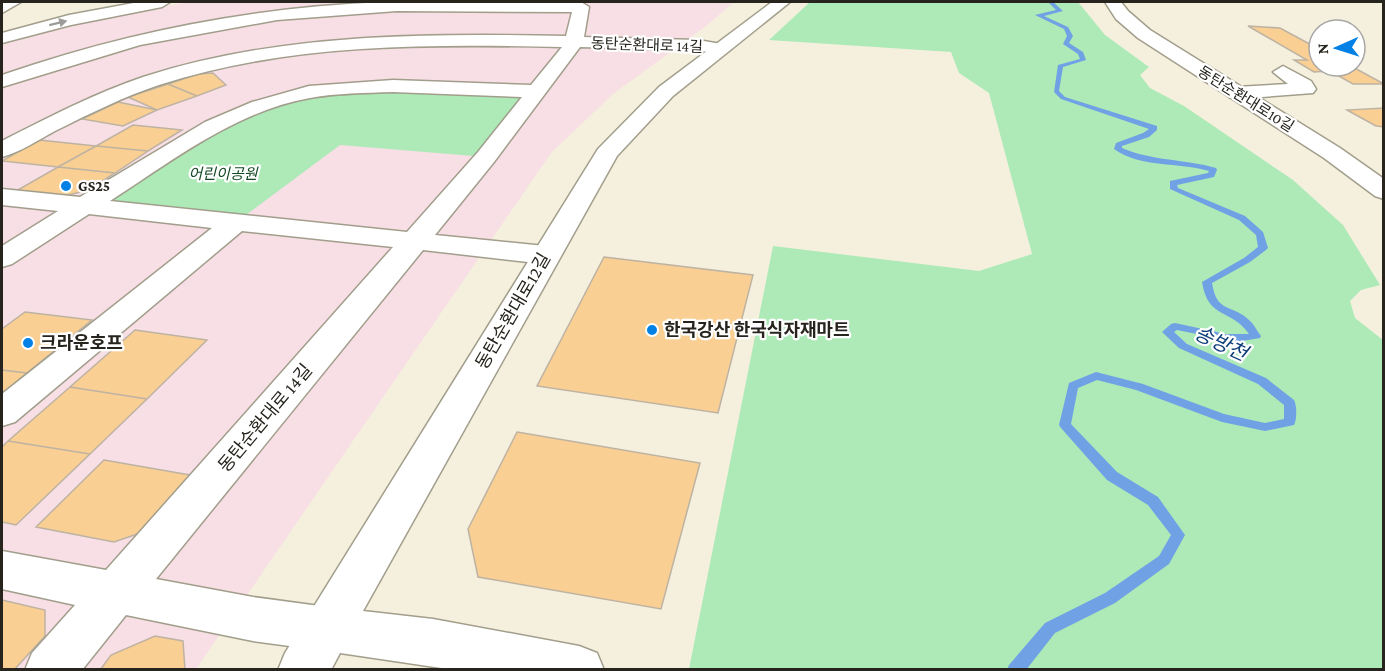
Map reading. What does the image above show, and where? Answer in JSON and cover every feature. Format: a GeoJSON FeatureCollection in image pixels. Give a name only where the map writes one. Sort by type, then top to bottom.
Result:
{"type":"FeatureCollection","features":[{"type":"Feature","properties":{"kind":"main road"},"geometry":{"type":"LineString","coordinates":[[2,8],[13,2]]}},
{"type":"Feature","properties":{"kind":"main road"},"geometry":{"type":"LineString","coordinates":[[2,38],[69,20],[162,2]]}},
{"type":"Feature","properties":{"kind":"main road","name":"동탄순환대로12길"},"geometry":{"type":"LineString","coordinates":[[303,669],[606,154],[626,129],[720,49],[782,2]]}},
{"type":"Feature","properties":{"kind":"main road","name":"동탄순환대로10길"},"geometry":{"type":"LineString","coordinates":[[1113,2],[1122,15],[1144,34],[1332,153],[1383,191]]}},
{"type":"Feature","properties":{"kind":"main road","name":"동탄순환대로 14길"},"geometry":{"type":"LineString","coordinates":[[2,81],[91,51],[197,27],[258,18],[374,7],[581,7],[574,43],[486,158],[50,669]]}},
{"type":"Feature","properties":{"kind":"main road"},"geometry":{"type":"LineString","coordinates":[[197,27],[247,91]]}},
{"type":"Feature","properties":{"kind":"main road","name":"동탄순환대로 14길"},"geometry":{"type":"LineString","coordinates":[[2,150],[110,96],[171,75],[224,62],[350,42],[698,45],[720,49]]}},
{"type":"Feature","properties":{"kind":"main road"},"geometry":{"type":"LineString","coordinates":[[1236,93],[1306,89],[1304,85],[1283,72]]}},
{"type":"Feature","properties":{"kind":"main road"},"geometry":{"type":"LineString","coordinates":[[2,258],[219,122],[247,91],[309,92],[347,88],[537,91]]}},
{"type":"Feature","properties":{"kind":"main road"},"geometry":{"type":"LineString","coordinates":[[2,197],[414,243],[545,255]]}},
{"type":"Feature","properties":{"kind":"main road"},"geometry":{"type":"LineString","coordinates":[[2,413],[235,223]]}},
{"type":"Feature","properties":{"kind":"main road"},"geometry":{"type":"LineString","coordinates":[[2,570],[253,619],[433,642],[579,669]]}},
{"type":"Feature","properties":{"kind":"shaded area"},"geometry":{"type":"Polygon","coordinates":[[[189,2],[734,2],[706,26],[613,94],[551,153],[196,669],[2,670],[2,45],[95,19],[189,2]]]}},
{"type":"Feature","properties":{"kind":"green space"},"geometry":{"type":"Polygon","coordinates":[[[810,2],[1078,2],[1105,35],[1149,67],[1140,75],[1150,88],[1184,106],[1293,180],[1343,225],[1380,285],[1361,290],[1350,301],[1355,318],[1383,340],[1383,669],[689,669],[773,246],[979,271],[1032,254],[989,93],[959,73],[951,52],[769,40],[810,2]]]}},
{"type":"Feature","properties":{"kind":"green space","name":"어린이공원"},"geometry":{"type":"Polygon","coordinates":[[[537,91],[486,157],[340,145],[235,223],[84,206],[177,147],[309,92],[537,91]]]}},
{"type":"Feature","properties":{"kind":"building"},"geometry":{"type":"Polygon","coordinates":[[[1248,26],[1280,28],[1307,43],[1307,60],[1248,26]]]}},
{"type":"Feature","properties":{"kind":"building"},"geometry":{"type":"Polygon","coordinates":[[[1294,60],[1307,60],[1307,68],[1294,60]]]}},
{"type":"Feature","properties":{"kind":"building"},"geometry":{"type":"Polygon","coordinates":[[[213,73],[226,85],[197,96],[168,84],[198,74],[213,73]]]}},
{"type":"Feature","properties":{"kind":"building"},"geometry":{"type":"Polygon","coordinates":[[[1367,75],[1384,84],[1353,84],[1342,78],[1367,78],[1367,75]]]}},
{"type":"Feature","properties":{"kind":"building"},"geometry":{"type":"Polygon","coordinates":[[[168,84],[197,96],[157,110],[128,97],[168,84]]]}},
{"type":"Feature","properties":{"kind":"building"},"geometry":{"type":"Polygon","coordinates":[[[118,102],[157,110],[123,126],[82,119],[118,102]]]}},
{"type":"Feature","properties":{"kind":"building"},"geometry":{"type":"Polygon","coordinates":[[[1384,108],[1384,127],[1376,126],[1347,110],[1384,108]]]}},
{"type":"Feature","properties":{"kind":"building"},"geometry":{"type":"Polygon","coordinates":[[[133,125],[182,130],[148,151],[96,146],[133,125]]]}},
{"type":"Feature","properties":{"kind":"building"},"geometry":{"type":"Polygon","coordinates":[[[39,140],[96,146],[58,167],[2,161],[39,140]]]}},
{"type":"Feature","properties":{"kind":"building"},"geometry":{"type":"Polygon","coordinates":[[[96,146],[148,151],[115,173],[58,167],[96,146]]]}},
{"type":"Feature","properties":{"kind":"building"},"geometry":{"type":"Polygon","coordinates":[[[58,167],[115,173],[88,190],[65,196],[16,191],[58,167]]]}},
{"type":"Feature","properties":{"kind":"building","name":"한국강산 한국식자재마트"},"geometry":{"type":"Polygon","coordinates":[[[604,257],[753,275],[718,413],[537,386],[604,257]]]}},
{"type":"Feature","properties":{"kind":"building"},"geometry":{"type":"Polygon","coordinates":[[[25,312],[92,320],[27,373],[2,370],[2,329],[25,312]]]}},
{"type":"Feature","properties":{"kind":"building"},"geometry":{"type":"Polygon","coordinates":[[[135,330],[207,340],[147,399],[70,387],[135,330]]]}},
{"type":"Feature","properties":{"kind":"building"},"geometry":{"type":"Polygon","coordinates":[[[2,370],[27,373],[2,394],[2,370]]]}},
{"type":"Feature","properties":{"kind":"building"},"geometry":{"type":"Polygon","coordinates":[[[70,387],[147,399],[90,454],[8,441],[70,387]]]}},
{"type":"Feature","properties":{"kind":"building"},"geometry":{"type":"Polygon","coordinates":[[[517,432],[700,463],[661,609],[478,577],[468,529],[517,432]]]}},
{"type":"Feature","properties":{"kind":"building"},"geometry":{"type":"Polygon","coordinates":[[[8,441],[90,454],[16,525],[2,522],[2,447],[8,441]]]}},
{"type":"Feature","properties":{"kind":"building"},"geometry":{"type":"Polygon","coordinates":[[[104,460],[196,476],[146,531],[114,542],[36,527],[104,460]]]}},
{"type":"Feature","properties":{"kind":"building"},"geometry":{"type":"Polygon","coordinates":[[[2,600],[45,610],[45,636],[14,670],[2,670],[2,600]]]}},
{"type":"Feature","properties":{"kind":"building"},"geometry":{"type":"Polygon","coordinates":[[[155,636],[183,641],[185,670],[100,670],[111,655],[155,636]]]}},
{"type":"Feature","properties":{"kind":"waterway","name":"송방천"},"geometry":{"type":"LineString","coordinates":[[1015,670],[1050,628],[1110,598],[1164,560],[1178,535],[1153,501],[1112,476],[1065,425],[1073,386],[1096,376],[1139,387],[1222,418],[1265,427],[1290,422],[1290,403],[1262,381],[1183,346],[1167,332],[1175,326],[1226,338],[1256,336],[1244,321],[1215,304],[1211,299],[1207,282],[1247,260],[1263,248],[1260,234],[1242,218],[1174,189],[1173,183],[1211,175],[1213,170],[1201,166],[1153,160],[1118,149],[1119,145],[1146,135],[1154,128],[1063,98],[1056,91],[1060,66],[1083,60],[1081,53],[1066,44],[1070,36],[1066,28],[1038,15],[1060,11],[1051,2]]}},
{"type":"Feature","properties":{"kind":"place","name":"GS25"},"geometry":{"type":"Point","coordinates":[66,186]}},
{"type":"Feature","properties":{"kind":"place","name":"한국강산 한국식자재마트"},"geometry":{"type":"Point","coordinates":[652,330]}},
{"type":"Feature","properties":{"kind":"place","name":"크라운호프"},"geometry":{"type":"Point","coordinates":[28,343]}}]}
